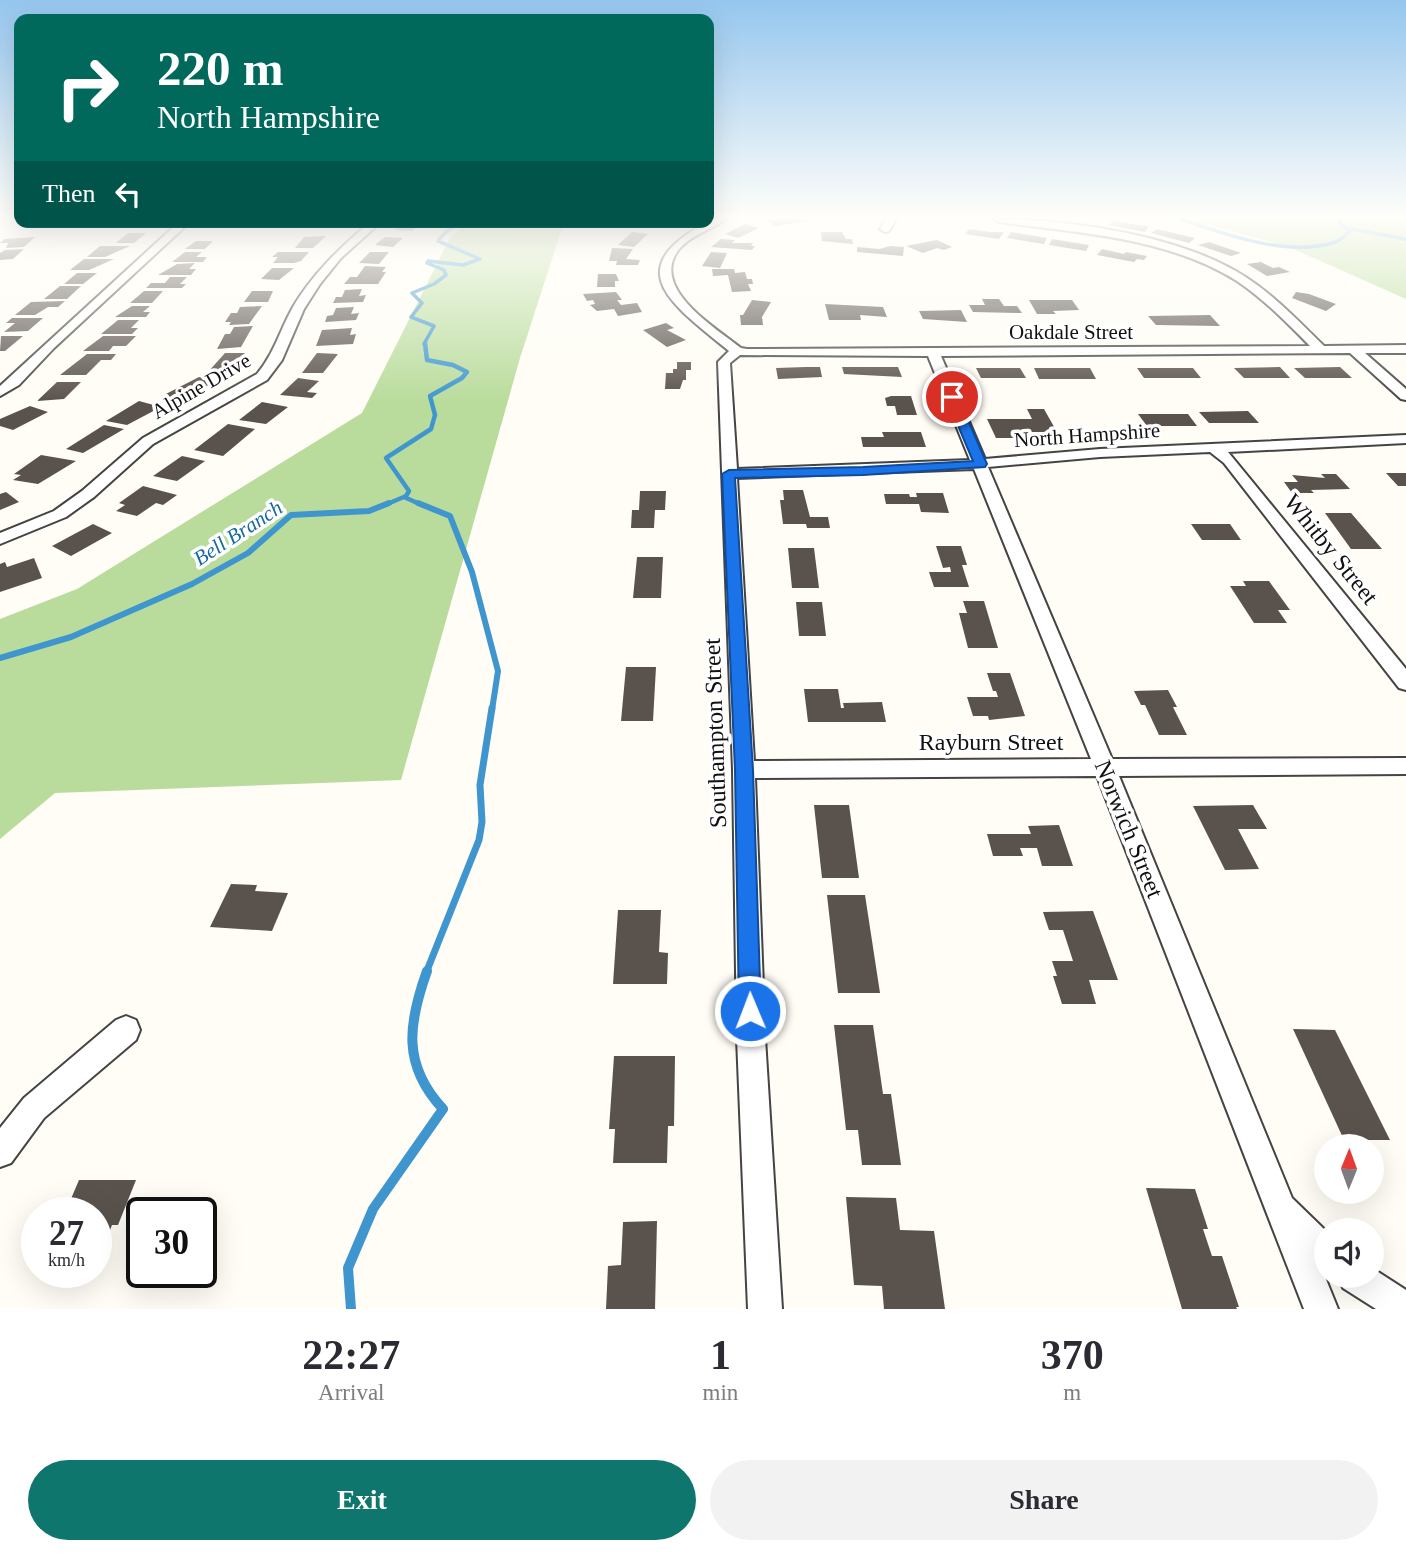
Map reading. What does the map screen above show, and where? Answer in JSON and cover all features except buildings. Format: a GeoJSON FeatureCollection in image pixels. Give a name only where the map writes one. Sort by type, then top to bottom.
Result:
{"type":"FeatureCollection","features":[{"type":"Feature","properties":{"kind":"street"},"geometry":{"type":"LineString","coordinates":[[0,392],[25,375],[35,359],[121,280]]}},
{"type":"Feature","properties":{"kind":"street","name":"Alpine Drive"},"geometry":{"type":"LineString","coordinates":[[0,539],[60,514],[88,494],[148,441],[262,377],[276,360],[298,309],[317,280]]}},
{"type":"Feature","properties":{"kind":"street"},"geometry":{"type":"LineString","coordinates":[[667,280],[678,300],[737,351]]}},
{"type":"Feature","properties":{"kind":"street"},"geometry":{"type":"LineString","coordinates":[[1240,280],[1251,286],[1321,350]]}},
{"type":"Feature","properties":{"kind":"street"},"geometry":{"type":"LineString","coordinates":[[1353,349],[1406,396]]}},
{"type":"Feature","properties":{"kind":"street","name":"Oakdale Street"},"geometry":{"type":"LineString","coordinates":[[737,351],[1406,349]]}},
{"type":"Feature","properties":{"kind":"street","name":"Southampton Street"},"geometry":{"type":"LineString","coordinates":[[737,351],[724,362],[744,770],[751,1038],[765,1309]]}},
{"type":"Feature","properties":{"kind":"street","name":"Norwich Street"},"geometry":{"type":"LineString","coordinates":[[933,352],[1105,768],[1321,1309]]}},
{"type":"Feature","properties":{"kind":"street","name":"North Hampshire"},"geometry":{"type":"LineString","coordinates":[[729,474],[863,471],[1100,453],[1406,439]]}},
{"type":"Feature","properties":{"kind":"street","name":"Whitby Street"},"geometry":{"type":"LineString","coordinates":[[1214,448],[1229,460],[1406,683]]}},
{"type":"Feature","properties":{"kind":"street","name":"Rayburn Street"},"geometry":{"type":"LineString","coordinates":[[744,770],[1406,766]]}},
{"type":"Feature","properties":{"kind":"street"},"geometry":{"type":"LineString","coordinates":[[0,1152],[34,1108],[126,1030]]}},
{"type":"Feature","properties":{"kind":"street"},"geometry":{"type":"LineString","coordinates":[[1278,1203],[1314,1240]]}},
{"type":"Feature","properties":{"kind":"street"},"geometry":{"type":"LineString","coordinates":[[1374,1288],[1406,1309]]}},
{"type":"Feature","properties":{"kind":"green space"},"geometry":{"type":"Polygon","coordinates":[[[429,280],[545,280],[520,358],[401,780],[55,793],[0,839],[0,619],[77,589],[362,413],[429,280]]]}},
{"type":"Feature","properties":{"kind":"green space"},"geometry":{"type":"Polygon","coordinates":[[[1363,280],[1406,280],[1406,299],[1363,280]]]}},
{"type":"Feature","properties":{"kind":"waterway","name":"Bell Branch"},"geometry":{"type":"LineString","coordinates":[[424,344],[434,326],[411,317],[422,303],[412,293],[439,280]]}},
{"type":"Feature","properties":{"kind":"waterway","name":"Bell Branch"},"geometry":{"type":"LineString","coordinates":[[385,505],[406,496],[409,491],[386,458],[431,429],[435,415],[430,396],[462,378],[467,372],[453,365],[427,360],[425,343]]}},
{"type":"Feature","properties":{"kind":"waterway"},"geometry":{"type":"LineString","coordinates":[[404,497],[422,505]]}},
{"type":"Feature","properties":{"kind":"waterway","name":"Bell Branch"},"geometry":{"type":"LineString","coordinates":[[0,658],[71,637],[192,584],[248,553],[291,515],[369,511],[389,503]]}},
{"type":"Feature","properties":{"kind":"waterway"},"geometry":{"type":"LineString","coordinates":[[418,503],[450,516],[472,572],[498,671],[492,710]]}},
{"type":"Feature","properties":{"kind":"waterway"},"geometry":{"type":"LineString","coordinates":[[426,973],[479,840],[482,822],[480,785],[492,708]]}},
{"type":"Feature","properties":{"kind":"waterway"},"geometry":{"type":"LineString","coordinates":[[351,1309],[348,1268],[373,1209],[443,1109],[421,1076],[412,1043],[416,1009],[427,971]]}},
{"type":"Feature","properties":{"kind":"route"},"geometry":{"type":"LineString","coordinates":[[750,1011],[744,770],[729,474],[863,471],[981,464],[952,397]]}}]}
